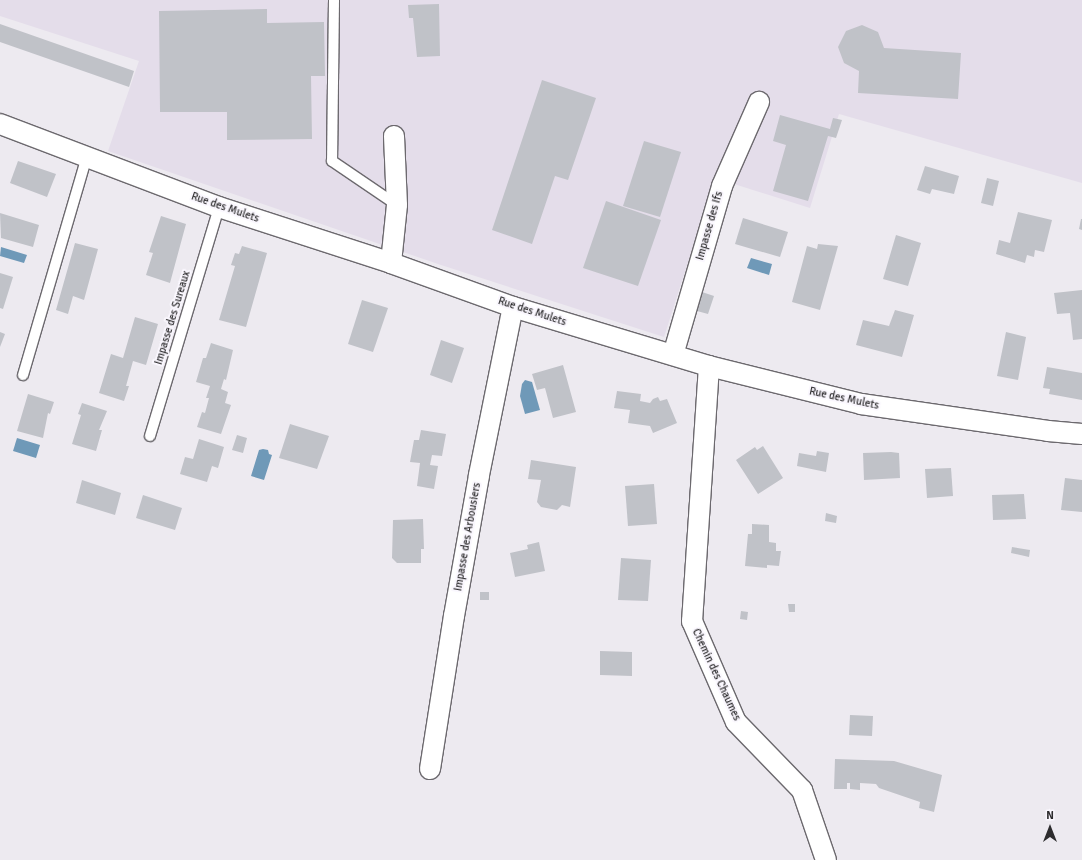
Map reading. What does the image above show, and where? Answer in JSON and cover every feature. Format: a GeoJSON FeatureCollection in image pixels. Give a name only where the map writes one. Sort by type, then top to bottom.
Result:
{"type":"FeatureCollection","features":[{"type":"Feature","properties":{"kind":"street","name":"Impasse des Ifs"},"geometry":{"type":"LineString","coordinates":[[674,355],[722,186],[759,102]]}},
{"type":"Feature","properties":{"kind":"street","name":"Rue des Mulets"},"geometry":{"type":"LineString","coordinates":[[0,124],[219,207],[391,263],[513,307],[709,366],[861,404],[1048,431],[1082,434]]}},
{"type":"Feature","properties":{"kind":"street"},"geometry":{"type":"LineString","coordinates":[[391,263],[397,205],[394,136]]}},
{"type":"Feature","properties":{"kind":"street","name":"Impasse des Arbousiers"},"geometry":{"type":"LineString","coordinates":[[430,770],[454,616],[479,475],[513,307]]}},
{"type":"Feature","properties":{"kind":"street","name":"Chemin des Chaumes"},"geometry":{"type":"LineString","coordinates":[[709,366],[692,621],[736,722],[802,790],[826,860]]}},
{"type":"Feature","properties":{"kind":"lane"},"geometry":{"type":"LineString","coordinates":[[334,0],[332,161],[397,205]]}},
{"type":"Feature","properties":{"kind":"lane"},"geometry":{"type":"LineString","coordinates":[[23,375],[87,156]]}},
{"type":"Feature","properties":{"kind":"lane","name":"Impasse des Sureaux"},"geometry":{"type":"LineString","coordinates":[[150,436],[219,207]]}},
{"type":"Feature","properties":{"kind":"shaded area"},"geometry":{"type":"Polygon","coordinates":[[[0,0],[1082,0],[1082,183],[839,114],[810,208],[715,178],[664,337],[441,265],[108,151],[139,61],[0,16],[0,0]]]}},
{"type":"Feature","properties":{"kind":"water"},"geometry":{"type":"Polygon","coordinates":[[[1,247],[27,255],[24,263],[0,256],[1,247]]]}},
{"type":"Feature","properties":{"kind":"water"},"geometry":{"type":"Polygon","coordinates":[[[751,258],[772,264],[769,275],[747,268],[751,258]]]}},
{"type":"Feature","properties":{"kind":"water"},"geometry":{"type":"Polygon","coordinates":[[[525,380],[532,382],[540,410],[525,414],[520,396],[522,384],[525,380]]]}},
{"type":"Feature","properties":{"kind":"water"},"geometry":{"type":"Polygon","coordinates":[[[17,438],[40,445],[36,458],[13,451],[17,438]]]}},
{"type":"Feature","properties":{"kind":"water"},"geometry":{"type":"Polygon","coordinates":[[[259,450],[268,450],[269,454],[272,455],[264,480],[251,476],[259,450]]]}},
{"type":"Feature","properties":{"kind":"building"},"geometry":{"type":"Polygon","coordinates":[[[439,4],[440,56],[417,57],[413,18],[409,18],[408,5],[439,4]]]}},
{"type":"Feature","properties":{"kind":"building"},"geometry":{"type":"Polygon","coordinates":[[[267,9],[267,23],[324,22],[325,76],[311,76],[312,139],[227,140],[227,112],[160,112],[159,11],[267,9]]]}},
{"type":"Feature","properties":{"kind":"building"},"geometry":{"type":"Polygon","coordinates":[[[0,24],[134,71],[129,87],[0,42],[0,24]]]}},
{"type":"Feature","properties":{"kind":"building"},"geometry":{"type":"Polygon","coordinates":[[[862,25],[878,32],[884,48],[961,53],[958,99],[858,93],[859,71],[844,63],[838,47],[846,31],[862,25]]]}},
{"type":"Feature","properties":{"kind":"building"},"geometry":{"type":"Polygon","coordinates":[[[542,80],[596,98],[568,180],[555,176],[532,244],[492,230],[542,80]]]}},
{"type":"Feature","properties":{"kind":"building"},"geometry":{"type":"Polygon","coordinates":[[[780,115],[830,129],[833,118],[842,120],[836,138],[828,136],[808,201],[773,191],[786,145],[773,141],[780,115]]]}},
{"type":"Feature","properties":{"kind":"building"},"geometry":{"type":"Polygon","coordinates":[[[644,141],[681,152],[660,217],[623,206],[644,141]]]}},
{"type":"Feature","properties":{"kind":"building"},"geometry":{"type":"Polygon","coordinates":[[[18,161],[56,174],[47,197],[10,183],[18,161]]]}},
{"type":"Feature","properties":{"kind":"building"},"geometry":{"type":"Polygon","coordinates":[[[925,166],[959,176],[954,194],[932,189],[930,194],[917,190],[925,166]]]}},
{"type":"Feature","properties":{"kind":"building"},"geometry":{"type":"Polygon","coordinates":[[[987,178],[999,181],[993,206],[981,203],[987,178]]]}},
{"type":"Feature","properties":{"kind":"building"},"geometry":{"type":"Polygon","coordinates":[[[606,201],[661,220],[638,286],[583,268],[606,201]]]}},
{"type":"Feature","properties":{"kind":"building"},"geometry":{"type":"Polygon","coordinates":[[[1018,212],[1052,220],[1044,252],[1035,250],[1034,257],[1027,255],[1025,263],[996,254],[999,240],[1010,243],[1018,212]]]}},
{"type":"Feature","properties":{"kind":"building"},"geometry":{"type":"Polygon","coordinates":[[[0,213],[39,225],[33,247],[1,238],[0,213]]]}},
{"type":"Feature","properties":{"kind":"building"},"geometry":{"type":"Polygon","coordinates":[[[161,216],[186,224],[170,283],[146,275],[153,253],[149,252],[161,216]]]}},
{"type":"Feature","properties":{"kind":"building"},"geometry":{"type":"Polygon","coordinates":[[[743,218],[788,232],[780,257],[735,244],[743,218]]]}},
{"type":"Feature","properties":{"kind":"building"},"geometry":{"type":"Polygon","coordinates":[[[1082,219],[1082,230],[1079,229],[1082,219]]]}},
{"type":"Feature","properties":{"kind":"building"},"geometry":{"type":"Polygon","coordinates":[[[896,235],[921,243],[908,286],[883,279],[896,235]]]}},
{"type":"Feature","properties":{"kind":"building"},"geometry":{"type":"Polygon","coordinates":[[[75,243],[98,249],[84,300],[73,296],[68,314],[56,310],[75,243]]]}},
{"type":"Feature","properties":{"kind":"building"},"geometry":{"type":"Polygon","coordinates":[[[818,244],[838,246],[820,310],[792,302],[807,246],[817,249],[818,244]]]}},
{"type":"Feature","properties":{"kind":"building"},"geometry":{"type":"Polygon","coordinates":[[[242,246],[267,253],[246,327],[219,320],[235,266],[231,265],[235,253],[239,254],[242,246]]]}},
{"type":"Feature","properties":{"kind":"building"},"geometry":{"type":"Polygon","coordinates":[[[0,273],[13,277],[3,309],[0,308],[0,273]]]}},
{"type":"Feature","properties":{"kind":"building"},"geometry":{"type":"Polygon","coordinates":[[[1082,290],[1082,339],[1073,340],[1070,313],[1057,314],[1054,293],[1082,290]]]}},
{"type":"Feature","properties":{"kind":"building"},"geometry":{"type":"Polygon","coordinates":[[[702,292],[714,296],[708,314],[697,311],[702,292]]]}},
{"type":"Feature","properties":{"kind":"building"},"geometry":{"type":"Polygon","coordinates":[[[362,300],[388,308],[373,352],[348,344],[362,300]]]}},
{"type":"Feature","properties":{"kind":"building"},"geometry":{"type":"Polygon","coordinates":[[[895,310],[914,315],[902,357],[856,345],[863,320],[889,326],[895,310]]]}},
{"type":"Feature","properties":{"kind":"building"},"geometry":{"type":"Polygon","coordinates":[[[135,317],[158,324],[146,365],[133,361],[126,386],[129,386],[124,401],[99,393],[111,354],[123,358],[135,317]]]}},
{"type":"Feature","properties":{"kind":"building"},"geometry":{"type":"Polygon","coordinates":[[[0,332],[5,334],[0,347],[0,332]]]}},
{"type":"Feature","properties":{"kind":"building"},"geometry":{"type":"Polygon","coordinates":[[[1006,332],[1026,337],[1018,380],[997,376],[1006,332]]]}},
{"type":"Feature","properties":{"kind":"building"},"geometry":{"type":"Polygon","coordinates":[[[441,340],[464,348],[452,383],[430,375],[441,340]]]}},
{"type":"Feature","properties":{"kind":"building"},"geometry":{"type":"Polygon","coordinates":[[[211,343],[233,350],[226,380],[224,379],[221,389],[228,392],[225,403],[231,405],[221,434],[197,427],[202,412],[205,413],[209,398],[206,398],[210,386],[196,382],[203,358],[206,358],[211,343]]]}},
{"type":"Feature","properties":{"kind":"building"},"geometry":{"type":"Polygon","coordinates":[[[563,365],[576,412],[553,418],[545,388],[537,390],[532,374],[563,365]]]}},
{"type":"Feature","properties":{"kind":"building"},"geometry":{"type":"Polygon","coordinates":[[[1047,367],[1082,373],[1082,400],[1049,394],[1050,389],[1043,388],[1047,367]]]}},
{"type":"Feature","properties":{"kind":"building"},"geometry":{"type":"Polygon","coordinates":[[[617,391],[641,394],[640,401],[650,403],[653,399],[658,397],[660,401],[667,399],[677,423],[653,433],[650,426],[628,423],[630,410],[614,408],[617,391]]]}},
{"type":"Feature","properties":{"kind":"building"},"geometry":{"type":"Polygon","coordinates":[[[28,394],[54,402],[50,414],[48,413],[43,438],[17,431],[28,394]]]}},
{"type":"Feature","properties":{"kind":"building"},"geometry":{"type":"Polygon","coordinates":[[[82,403],[107,411],[99,430],[102,430],[96,451],[72,444],[81,415],[78,414],[82,403]]]}},
{"type":"Feature","properties":{"kind":"building"},"geometry":{"type":"Polygon","coordinates":[[[290,424],[329,436],[317,469],[279,458],[290,424]]]}},
{"type":"Feature","properties":{"kind":"building"},"geometry":{"type":"Polygon","coordinates":[[[421,430],[446,434],[442,456],[432,455],[430,465],[438,466],[434,489],[417,486],[420,463],[410,462],[414,440],[419,440],[421,430]]]}},
{"type":"Feature","properties":{"kind":"building"},"geometry":{"type":"Polygon","coordinates":[[[237,435],[247,438],[243,453],[232,450],[237,435]]]}},
{"type":"Feature","properties":{"kind":"building"},"geometry":{"type":"Polygon","coordinates":[[[199,439],[224,447],[218,468],[212,466],[207,482],[180,474],[185,457],[193,459],[199,439]]]}},
{"type":"Feature","properties":{"kind":"building"},"geometry":{"type":"Polygon","coordinates":[[[763,446],[783,478],[758,494],[736,460],[755,447],[757,450],[763,446]]]}},
{"type":"Feature","properties":{"kind":"building"},"geometry":{"type":"Polygon","coordinates":[[[817,451],[829,453],[826,472],[797,466],[799,453],[816,456],[817,451]]]}},
{"type":"Feature","properties":{"kind":"building"},"geometry":{"type":"Polygon","coordinates":[[[863,453],[899,453],[900,478],[864,480],[863,453]]]}},
{"type":"Feature","properties":{"kind":"building"},"geometry":{"type":"Polygon","coordinates":[[[531,460],[576,467],[570,507],[562,505],[557,510],[541,507],[537,502],[541,480],[528,479],[531,460]]]}},
{"type":"Feature","properties":{"kind":"building"},"geometry":{"type":"Polygon","coordinates":[[[951,468],[953,496],[927,498],[925,469],[951,468]]]}},
{"type":"Feature","properties":{"kind":"building"},"geometry":{"type":"Polygon","coordinates":[[[1065,478],[1082,480],[1082,512],[1061,510],[1065,478]]]}},
{"type":"Feature","properties":{"kind":"building"},"geometry":{"type":"Polygon","coordinates":[[[82,480],[121,493],[115,515],[76,503],[82,480]]]}},
{"type":"Feature","properties":{"kind":"building"},"geometry":{"type":"Polygon","coordinates":[[[654,484],[657,524],[628,526],[625,486],[654,484]]]}},
{"type":"Feature","properties":{"kind":"building"},"geometry":{"type":"Polygon","coordinates":[[[1024,494],[1026,519],[993,520],[992,495],[1024,494]]]}},
{"type":"Feature","properties":{"kind":"building"},"geometry":{"type":"Polygon","coordinates":[[[143,495],[182,508],[175,530],[136,518],[143,495]]]}},
{"type":"Feature","properties":{"kind":"building"},"geometry":{"type":"Polygon","coordinates":[[[826,513],[837,516],[836,523],[825,521],[826,513]]]}},
{"type":"Feature","properties":{"kind":"building"},"geometry":{"type":"Polygon","coordinates":[[[423,519],[424,549],[421,549],[421,563],[397,563],[392,558],[393,520],[423,519]]]}},
{"type":"Feature","properties":{"kind":"building"},"geometry":{"type":"Polygon","coordinates":[[[752,524],[769,525],[769,542],[776,543],[776,551],[781,551],[779,566],[767,565],[767,568],[745,566],[748,534],[752,534],[752,524]]]}},
{"type":"Feature","properties":{"kind":"building"},"geometry":{"type":"Polygon","coordinates":[[[539,542],[545,571],[515,577],[510,553],[528,549],[527,545],[539,542]]]}},
{"type":"Feature","properties":{"kind":"building"},"geometry":{"type":"Polygon","coordinates":[[[1012,547],[1030,550],[1029,557],[1011,553],[1012,547]]]}},
{"type":"Feature","properties":{"kind":"building"},"geometry":{"type":"Polygon","coordinates":[[[621,558],[651,560],[648,601],[618,600],[621,558]]]}},
{"type":"Feature","properties":{"kind":"building"},"geometry":{"type":"Polygon","coordinates":[[[480,592],[489,592],[489,600],[480,600],[480,592]]]}},
{"type":"Feature","properties":{"kind":"building"},"geometry":{"type":"Polygon","coordinates":[[[788,604],[795,604],[795,612],[789,612],[788,604]]]}},
{"type":"Feature","properties":{"kind":"building"},"geometry":{"type":"Polygon","coordinates":[[[741,611],[748,612],[747,620],[740,619],[741,611]]]}},
{"type":"Feature","properties":{"kind":"building"},"geometry":{"type":"Polygon","coordinates":[[[600,651],[632,652],[632,676],[600,675],[600,651]]]}},
{"type":"Feature","properties":{"kind":"building"},"geometry":{"type":"Polygon","coordinates":[[[850,715],[873,716],[872,736],[849,735],[850,715]]]}},
{"type":"Feature","properties":{"kind":"building"},"geometry":{"type":"Polygon","coordinates":[[[835,759],[894,761],[942,775],[934,812],[919,808],[920,802],[879,788],[876,784],[860,783],[860,790],[850,789],[850,783],[847,783],[847,789],[834,789],[835,759]]]}}]}
